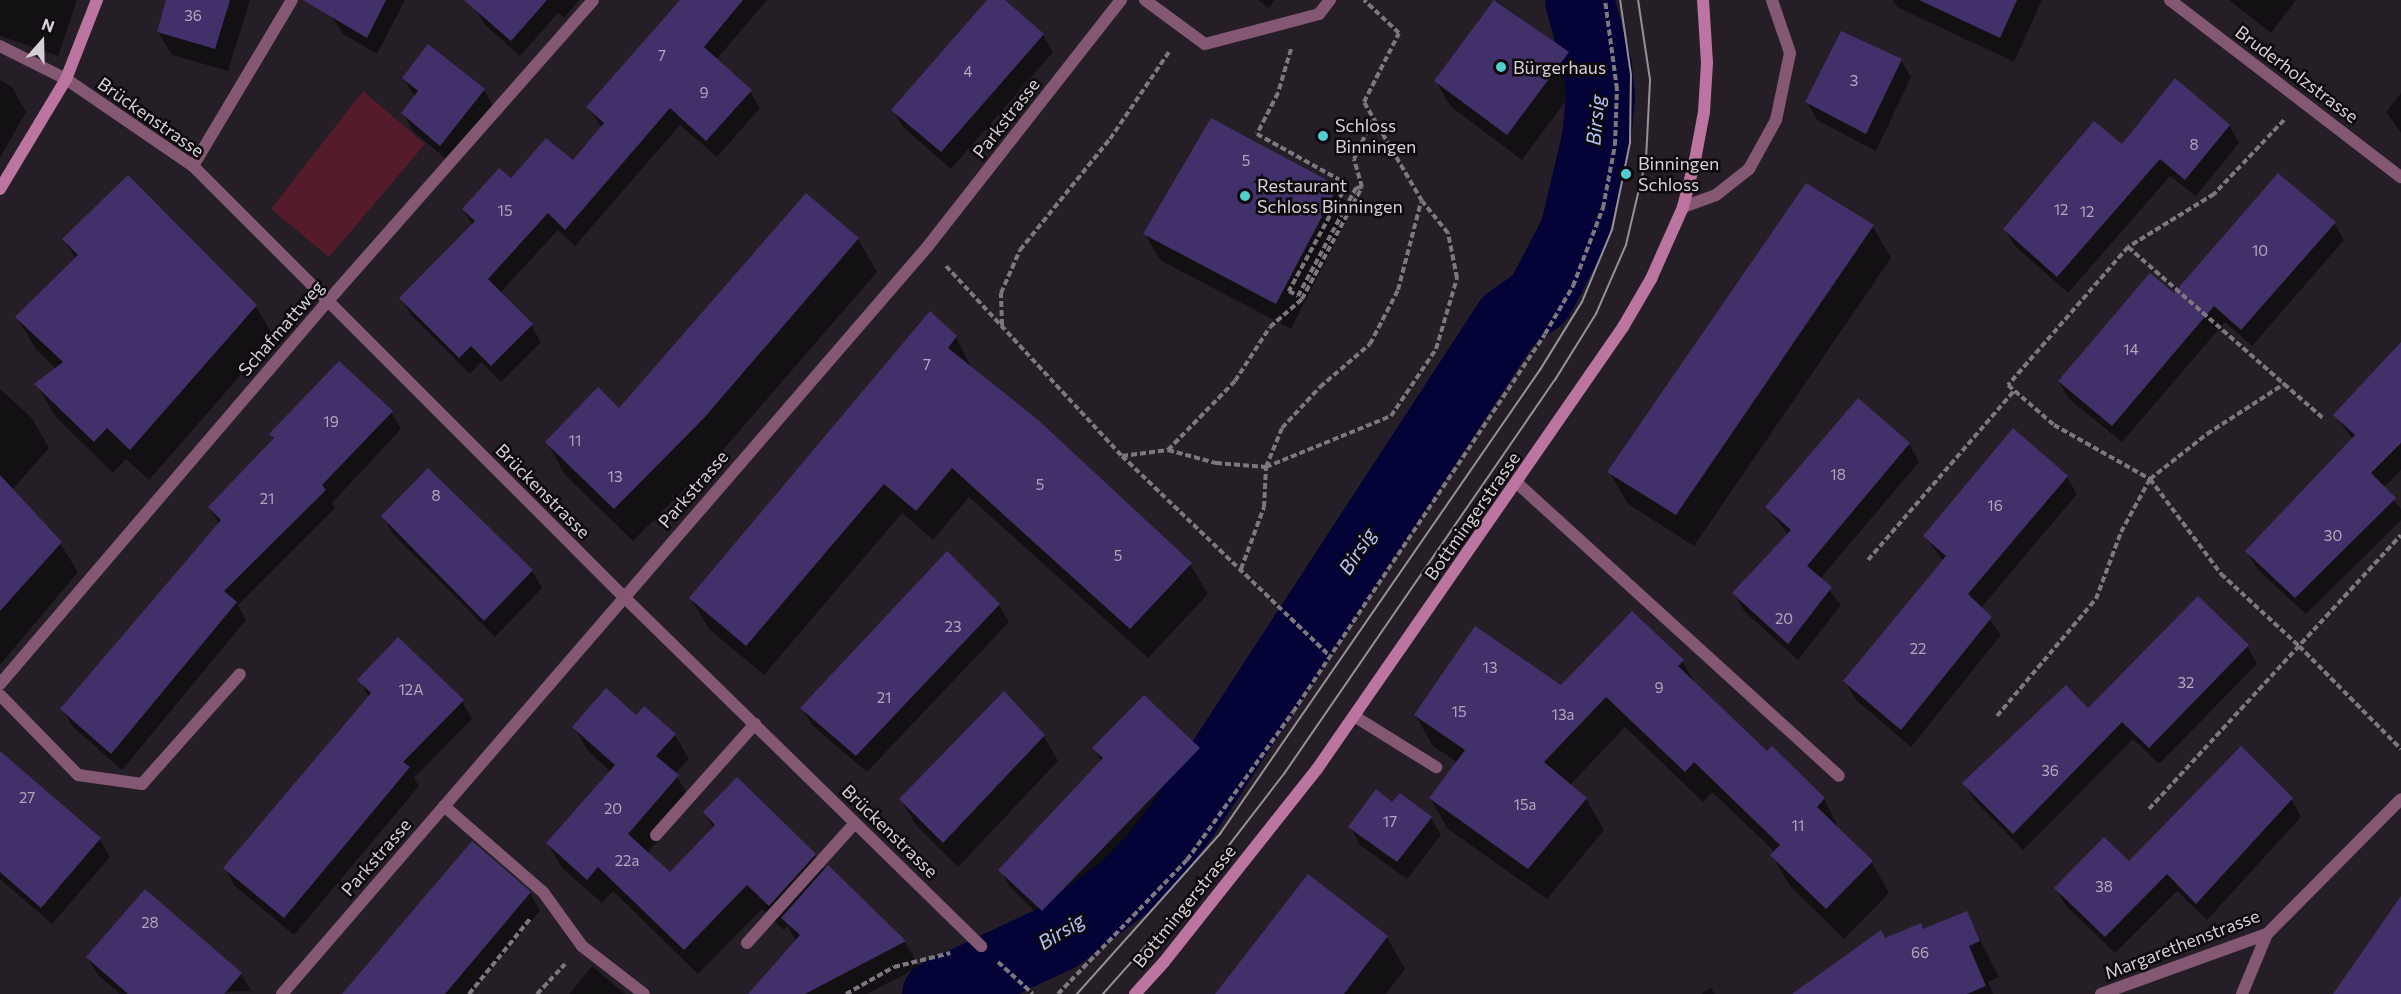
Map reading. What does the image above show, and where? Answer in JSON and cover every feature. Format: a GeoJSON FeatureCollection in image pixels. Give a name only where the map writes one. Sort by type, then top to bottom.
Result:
{"type":"FeatureCollection","features":[{"type":"Feature","properties":{"kind":"main road"},"geometry":{"type":"LineString","coordinates":[[0,189],[66,79],[97,0]]}},
{"type":"Feature","properties":{"kind":"main road","name":"Bottmingerstrasse"},"geometry":{"type":"LineString","coordinates":[[1135,994],[1164,962],[1354,716],[1517,483],[1623,327],[1651,279],[1683,207],[1704,112],[1707,63],[1703,0]]}},
{"type":"Feature","properties":{"kind":"street"},"geometry":{"type":"LineString","coordinates":[[193,166],[292,0]]}},
{"type":"Feature","properties":{"kind":"street","name":"Schafmattweg"},"geometry":{"type":"LineString","coordinates":[[0,684],[327,302],[593,0]]}},
{"type":"Feature","properties":{"kind":"street","name":"Parkstrasse"},"geometry":{"type":"LineString","coordinates":[[282,994],[623,596],[928,246],[1122,0]]}},
{"type":"Feature","properties":{"kind":"street"},"geometry":{"type":"LineString","coordinates":[[1145,0],[1205,44],[1319,14],[1330,0]]}},
{"type":"Feature","properties":{"kind":"street"},"geometry":{"type":"LineString","coordinates":[[1683,207],[1716,195],[1749,169],[1776,120],[1790,53],[1772,0]]}},
{"type":"Feature","properties":{"kind":"street","name":"Bruderholzstrasse"},"geometry":{"type":"LineString","coordinates":[[2170,0],[2401,177]]}},
{"type":"Feature","properties":{"kind":"street","name":"Brückenstrasse"},"geometry":{"type":"LineString","coordinates":[[0,46],[66,79],[193,166],[623,596],[981,946]]}},
{"type":"Feature","properties":{"kind":"street"},"geometry":{"type":"LineString","coordinates":[[1517,483],[1839,776]]}},
{"type":"Feature","properties":{"kind":"street"},"geometry":{"type":"LineString","coordinates":[[0,695],[78,775],[142,784],[240,674]]}},
{"type":"Feature","properties":{"kind":"street"},"geometry":{"type":"LineString","coordinates":[[1354,716],[1436,767]]}},
{"type":"Feature","properties":{"kind":"street"},"geometry":{"type":"LineString","coordinates":[[656,835],[755,724]]}},
{"type":"Feature","properties":{"kind":"street","name":"Margarethenstrasse"},"geometry":{"type":"LineString","coordinates":[[2101,994],[2267,934],[2401,799]]}},
{"type":"Feature","properties":{"kind":"street"},"geometry":{"type":"LineString","coordinates":[[444,806],[547,898],[582,946],[644,994]]}},
{"type":"Feature","properties":{"kind":"street"},"geometry":{"type":"LineString","coordinates":[[747,943],[855,822]]}},
{"type":"Feature","properties":{"kind":"street"},"geometry":{"type":"LineString","coordinates":[[2242,994],[2267,934]]}},
{"type":"Feature","properties":{"kind":"path"},"geometry":{"type":"LineString","coordinates":[[1122,456],[1168,450],[1216,463],[1266,467],[1391,416],[1436,349],[1457,278],[1448,233],[1422,201],[1372,120],[1364,102],[1399,33],[1364,0]]}},
{"type":"Feature","properties":{"kind":"path"},"geometry":{"type":"LineString","coordinates":[[1058,994],[1187,860],[1293,712],[1328,654],[1545,334],[1586,258],[1609,187],[1616,136],[1617,89],[1605,0]]}},
{"type":"Feature","properties":{"kind":"path"},"geometry":{"type":"LineString","coordinates":[[1319,14],[1294,40],[1278,93],[1257,134],[1347,184],[1289,291],[1298,296],[1356,188],[1362,187]]}},
{"type":"Feature","properties":{"kind":"path"},"geometry":{"type":"LineString","coordinates":[[1002,326],[1001,292],[1020,250],[1110,139],[1166,52],[1205,44]]}},
{"type":"Feature","properties":{"kind":"path"},"geometry":{"type":"LineString","coordinates":[[2303,100],[2214,194],[2128,247],[2008,385],[2054,425],[2150,479],[2221,574],[2299,646],[2401,750]]}},
{"type":"Feature","properties":{"kind":"path"},"geometry":{"type":"LineString","coordinates":[[1168,450],[1235,381],[1270,327],[1302,299],[1362,187],[1354,159],[1372,120]]}},
{"type":"Feature","properties":{"kind":"path"},"geometry":{"type":"LineString","coordinates":[[1241,569],[1264,507],[1266,467],[1282,428],[1320,387],[1370,344],[1398,290],[1422,201]]}},
{"type":"Feature","properties":{"kind":"path"},"geometry":{"type":"LineString","coordinates":[[928,246],[1122,456],[1328,654]]}},
{"type":"Feature","properties":{"kind":"path"},"geometry":{"type":"LineString","coordinates":[[2128,247],[2323,418]]}},
{"type":"Feature","properties":{"kind":"path"},"geometry":{"type":"LineString","coordinates":[[1997,716],[2096,599],[2121,532],[2150,479],[2206,434],[2284,384]]}},
{"type":"Feature","properties":{"kind":"path"},"geometry":{"type":"LineString","coordinates":[[1868,560],[2014,391]]}},
{"type":"Feature","properties":{"kind":"path"},"geometry":{"type":"LineString","coordinates":[[2149,809],[2401,535]]}},
{"type":"Feature","properties":{"kind":"path"},"geometry":{"type":"LineString","coordinates":[[469,994],[547,898]]}},
{"type":"Feature","properties":{"kind":"path"},"geometry":{"type":"LineString","coordinates":[[537,994],[582,946]]}},
{"type":"Feature","properties":{"kind":"path"},"geometry":{"type":"LineString","coordinates":[[846,994],[894,967],[981,946]]}},
{"type":"Feature","properties":{"kind":"path"},"geometry":{"type":"LineString","coordinates":[[1002,966],[1033,994]]}},
{"type":"Feature","properties":{"kind":"shaded area"},"geometry":{"type":"Polygon","coordinates":[[[363,91],[425,144],[329,257],[271,209],[363,91]]]}},
{"type":"Feature","properties":{"kind":"building"},"geometry":{"type":"Polygon","coordinates":[[[166,0],[230,0],[215,49],[157,32],[166,0]]]}},
{"type":"Feature","properties":{"kind":"building"},"geometry":{"type":"Polygon","coordinates":[[[303,0],[386,0],[367,38],[303,0]]]}},
{"type":"Feature","properties":{"kind":"building"},"geometry":{"type":"Polygon","coordinates":[[[464,0],[547,0],[511,41],[464,0]]]}},
{"type":"Feature","properties":{"kind":"building"},"geometry":{"type":"Polygon","coordinates":[[[680,0],[743,0],[704,47],[752,90],[706,141],[670,108],[565,230],[548,213],[488,279],[533,324],[491,366],[471,346],[459,358],[399,298],[475,221],[462,209],[499,168],[511,178],[546,138],[573,160],[604,123],[586,107],[680,0]]]}},
{"type":"Feature","properties":{"kind":"building"},"geometry":{"type":"Polygon","coordinates":[[[987,0],[1005,0],[1044,34],[941,152],[891,110],[987,0]]]}},
{"type":"Feature","properties":{"kind":"building","name":"Bürgerhaus"},"geometry":{"type":"Polygon","coordinates":[[[1494,0],[1569,52],[1507,135],[1434,81],[1494,0]]]}},
{"type":"Feature","properties":{"kind":"building"},"geometry":{"type":"Polygon","coordinates":[[[1919,0],[2017,0],[2000,38],[1919,0]]]}},
{"type":"Feature","properties":{"kind":"building"},"geometry":{"type":"Polygon","coordinates":[[[1841,31],[1902,59],[1866,134],[1805,102],[1841,31]]]}},
{"type":"Feature","properties":{"kind":"building"},"geometry":{"type":"Polygon","coordinates":[[[428,44],[485,89],[440,146],[401,113],[418,91],[402,78],[428,44]]]}},
{"type":"Feature","properties":{"kind":"building"},"geometry":{"type":"Polygon","coordinates":[[[2175,78],[2230,125],[2185,180],[2160,159],[2057,277],[2003,229],[2094,121],[2122,144],[2175,78]]]}},
{"type":"Feature","properties":{"kind":"building"},"geometry":{"type":"Polygon","coordinates":[[[1211,118],[1338,186],[1276,304],[1143,234],[1211,118]]]}},
{"type":"Feature","properties":{"kind":"building"},"geometry":{"type":"Polygon","coordinates":[[[2278,173],[2336,222],[2241,330],[2214,306],[2112,426],[2058,381],[2150,273],[2174,293],[2278,173]]]}},
{"type":"Feature","properties":{"kind":"building"},"geometry":{"type":"Polygon","coordinates":[[[128,175],[257,305],[130,450],[107,428],[94,442],[34,384],[63,362],[15,317],[78,255],[62,239],[128,175]]]}},
{"type":"Feature","properties":{"kind":"building"},"geometry":{"type":"Polygon","coordinates":[[[1806,183],[1874,225],[1676,515],[1607,472],[1806,183]]]}},
{"type":"Feature","properties":{"kind":"building"},"geometry":{"type":"Polygon","coordinates":[[[806,193],[859,238],[704,418],[614,509],[545,442],[598,387],[619,408],[806,193]]]}},
{"type":"Feature","properties":{"kind":"building"},"geometry":{"type":"Polygon","coordinates":[[[930,311],[957,336],[948,348],[1037,419],[1192,563],[1130,629],[952,468],[916,511],[884,484],[746,646],[689,598],[930,311]]]}},
{"type":"Feature","properties":{"kind":"building"},"geometry":{"type":"Polygon","coordinates":[[[2401,342],[2401,443],[2371,473],[2396,498],[2295,598],[2245,551],[2355,435],[2333,415],[2401,342]]]}},
{"type":"Feature","properties":{"kind":"building"},"geometry":{"type":"Polygon","coordinates":[[[339,361],[393,411],[322,485],[326,490],[224,591],[237,602],[111,754],[60,709],[221,520],[208,507],[274,438],[269,434],[339,361]]]}},
{"type":"Feature","properties":{"kind":"building"},"geometry":{"type":"Polygon","coordinates":[[[1858,398],[1910,443],[1807,566],[1832,587],[1788,644],[1732,593],[1791,530],[1765,507],[1858,398]]]}},
{"type":"Feature","properties":{"kind":"building"},"geometry":{"type":"Polygon","coordinates":[[[2013,428],[2068,476],[1968,594],[1992,617],[1901,730],[1843,681],[1946,556],[1923,536],[2013,428]]]}},
{"type":"Feature","properties":{"kind":"building"},"geometry":{"type":"Polygon","coordinates":[[[428,468],[533,570],[484,621],[381,516],[428,468]]]}},
{"type":"Feature","properties":{"kind":"building"},"geometry":{"type":"Polygon","coordinates":[[[0,475],[62,542],[0,611],[0,475]]]}},
{"type":"Feature","properties":{"kind":"building"},"geometry":{"type":"Polygon","coordinates":[[[947,551],[1000,604],[856,756],[800,708],[947,551]]]}},
{"type":"Feature","properties":{"kind":"building"},"geometry":{"type":"Polygon","coordinates":[[[2198,596],[2249,645],[2149,748],[2122,722],[2013,834],[1962,783],[2066,685],[2088,708],[2198,596]]]}},
{"type":"Feature","properties":{"kind":"building"},"geometry":{"type":"Polygon","coordinates":[[[1632,611],[1684,660],[1678,666],[1767,751],[1772,746],[1825,798],[1817,807],[1873,861],[1826,909],[1770,855],[1780,845],[1694,762],[1685,772],[1606,697],[1544,762],[1587,798],[1528,869],[1429,798],[1465,750],[1414,715],[1475,626],[1561,685],[1632,611]]]}},
{"type":"Feature","properties":{"kind":"building"},"geometry":{"type":"Polygon","coordinates":[[[398,637],[464,700],[403,762],[410,767],[284,918],[223,868],[371,693],[357,680],[398,637]]]}},
{"type":"Feature","properties":{"kind":"building"},"geometry":{"type":"Polygon","coordinates":[[[606,688],[636,715],[644,706],[676,734],[656,756],[679,775],[628,834],[670,872],[715,825],[703,812],[737,777],[816,854],[769,906],[747,885],[684,950],[598,867],[587,880],[546,843],[615,765],[572,727],[606,688]]]}},
{"type":"Feature","properties":{"kind":"building"},"geometry":{"type":"Polygon","coordinates":[[[1004,691],[1045,735],[943,843],[899,799],[1004,691]]]}},
{"type":"Feature","properties":{"kind":"building"},"geometry":{"type":"Polygon","coordinates":[[[1144,695],[1200,748],[1042,911],[998,870],[1103,758],[1092,748],[1144,695]]]}},
{"type":"Feature","properties":{"kind":"building"},"geometry":{"type":"Polygon","coordinates":[[[2241,746],[2293,798],[2196,904],[2167,874],[2105,937],[2054,888],[2104,837],[2129,861],[2241,746]]]}},
{"type":"Feature","properties":{"kind":"building"},"geometry":{"type":"Polygon","coordinates":[[[0,751],[101,838],[41,908],[0,872],[0,751]]]}},
{"type":"Feature","properties":{"kind":"building"},"geometry":{"type":"Polygon","coordinates":[[[1376,789],[1392,802],[1400,793],[1432,817],[1397,862],[1348,827],[1376,789]]]}},
{"type":"Feature","properties":{"kind":"building"},"geometry":{"type":"Polygon","coordinates":[[[472,841],[531,892],[445,994],[342,994],[472,841]]]}},
{"type":"Feature","properties":{"kind":"building"},"geometry":{"type":"Polygon","coordinates":[[[828,865],[906,941],[805,994],[748,994],[800,935],[781,918],[828,865]]]}},
{"type":"Feature","properties":{"kind":"building"},"geometry":{"type":"Polygon","coordinates":[[[1308,874],[1388,936],[1344,994],[1215,994],[1308,874]]]}},
{"type":"Feature","properties":{"kind":"building"},"geometry":{"type":"Polygon","coordinates":[[[145,889],[242,973],[224,994],[128,994],[86,957],[145,889]]]}},
{"type":"Feature","properties":{"kind":"building"},"geometry":{"type":"Polygon","coordinates":[[[2401,896],[2401,994],[2333,994],[2401,896]]]}},
{"type":"Feature","properties":{"kind":"building"},"geometry":{"type":"Polygon","coordinates":[[[1967,911],[1980,941],[1969,946],[1986,986],[1967,994],[1792,994],[1881,930],[1885,938],[1921,923],[1923,929],[1967,911]]]}},
{"type":"Feature","properties":{"kind":"waterway","name":"Birsig"},"geometry":{"type":"LineString","coordinates":[[936,994],[1059,936],[1126,885],[1154,856],[1185,815],[1507,321],[1539,298],[1574,231],[1596,138],[1600,96],[1597,66],[1579,0]]}},
{"type":"Feature","properties":{"kind":"tram line"},"geometry":{"type":"LineString","coordinates":[[1077,994],[1220,834],[1540,370],[1582,302],[1612,230],[1630,143],[1631,75],[1620,0]]}},
{"type":"Feature","properties":{"kind":"tram line"},"geometry":{"type":"LineString","coordinates":[[1103,994],[1190,896],[1284,774],[1555,380],[1596,314],[1626,245],[1646,160],[1650,80],[1638,0]]}},
{"type":"Feature","properties":{"kind":"place","name":"Bürgerhaus"},"geometry":{"type":"Point","coordinates":[1501,67]}},
{"type":"Feature","properties":{"kind":"place","name":"Schloss Binningen"},"geometry":{"type":"Point","coordinates":[1323,136]}},
{"type":"Feature","properties":{"kind":"place","name":"Binningen Schloss"},"geometry":{"type":"Point","coordinates":[1626,174]}},
{"type":"Feature","properties":{"kind":"place","name":"Restaurant Schloss Binningen"},"geometry":{"type":"Point","coordinates":[1245,196]}}]}
